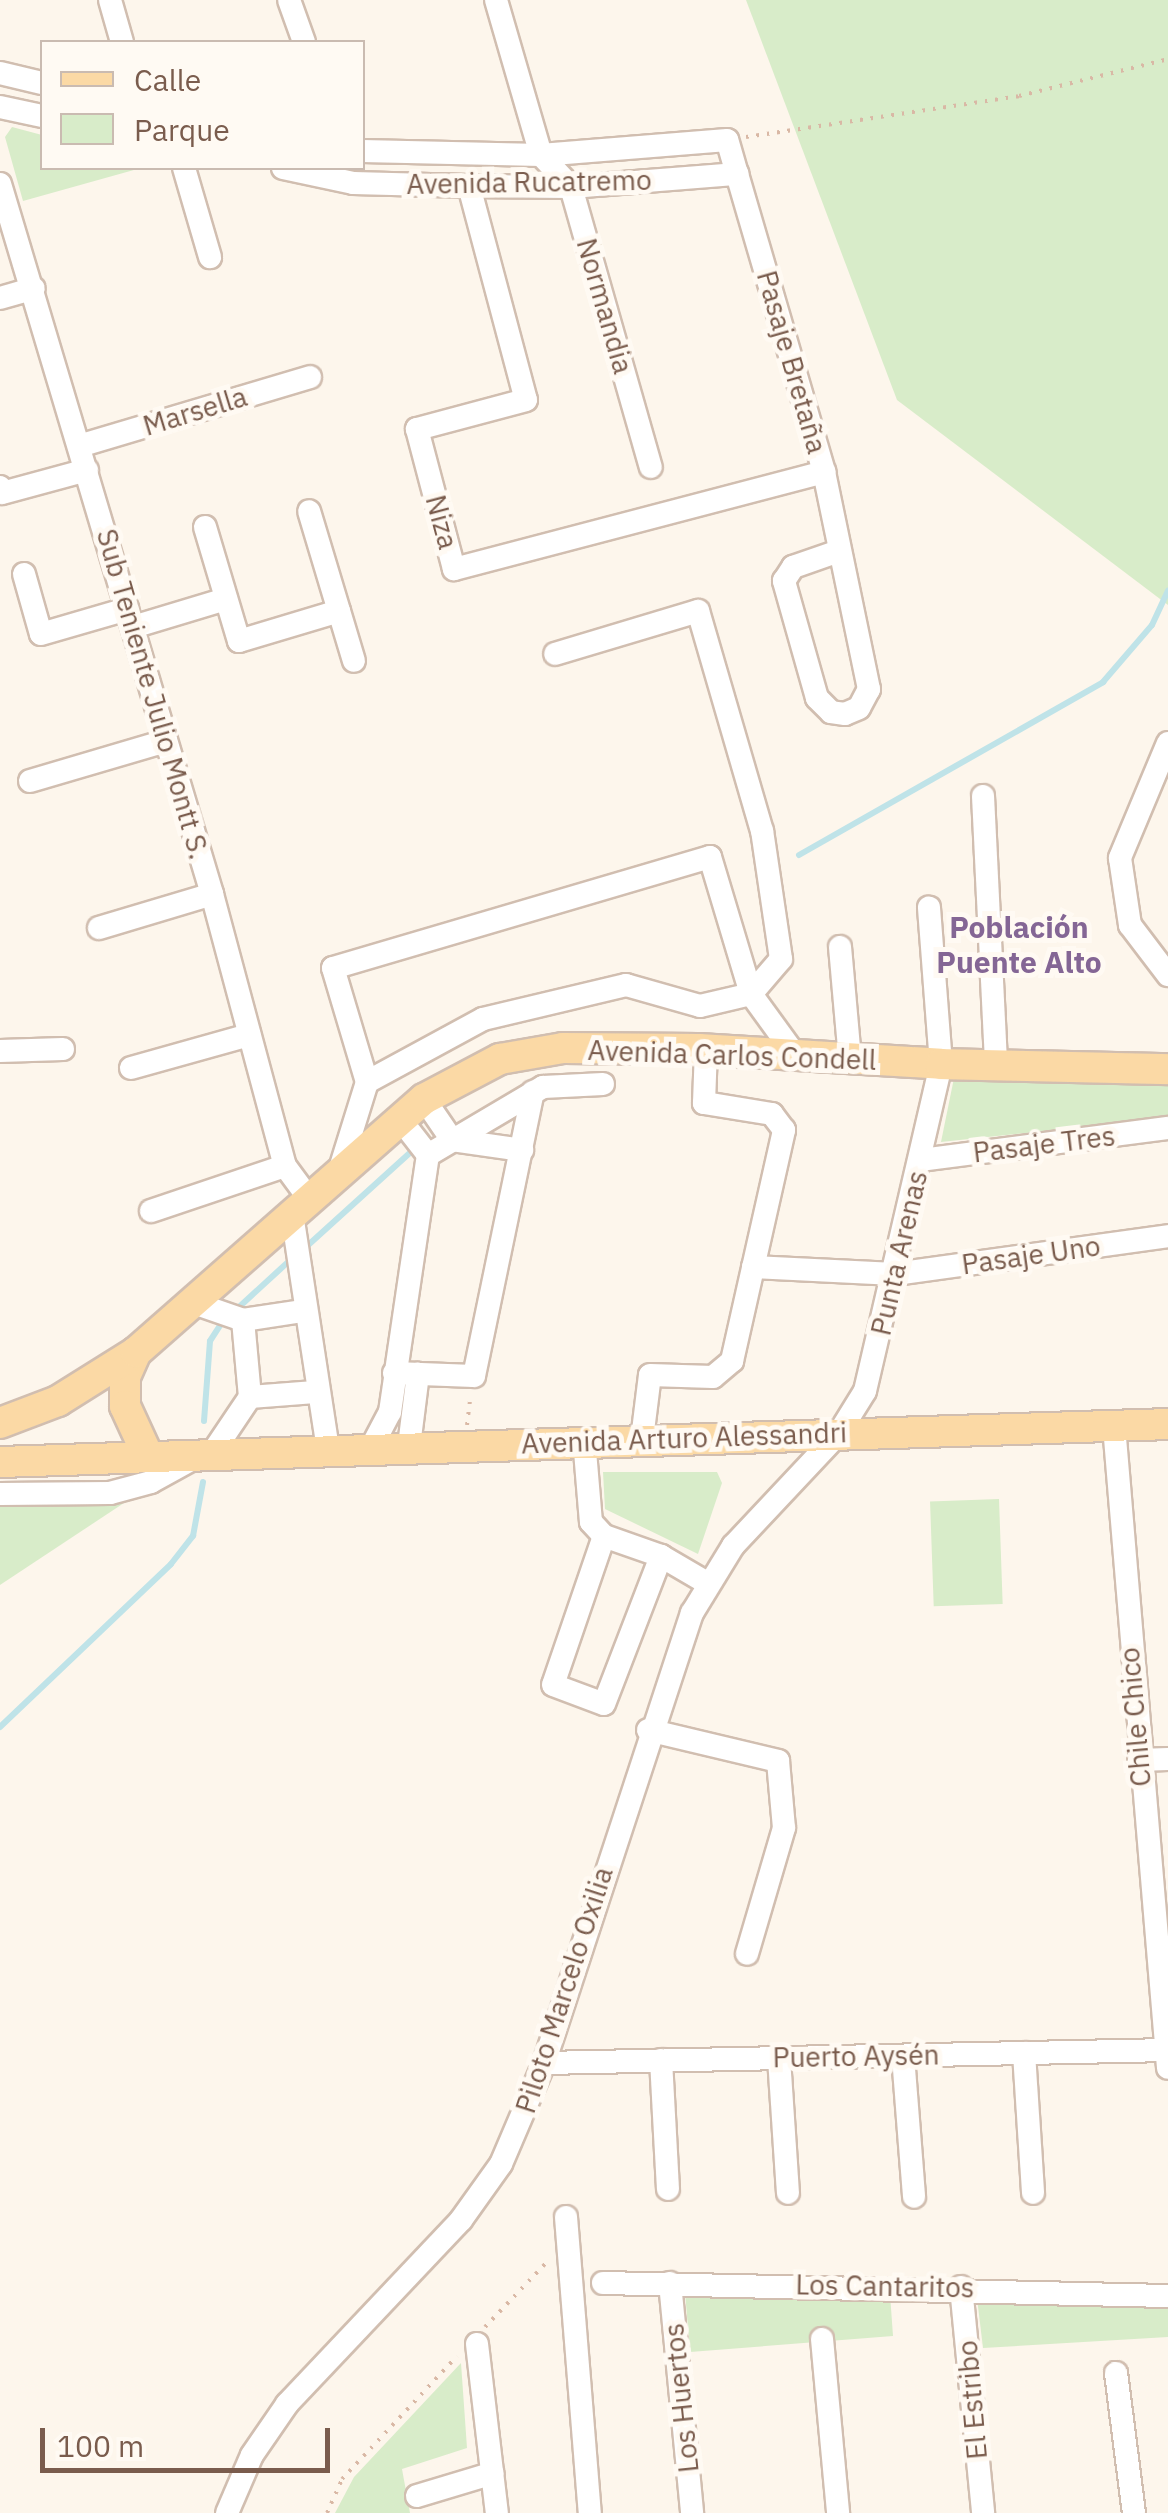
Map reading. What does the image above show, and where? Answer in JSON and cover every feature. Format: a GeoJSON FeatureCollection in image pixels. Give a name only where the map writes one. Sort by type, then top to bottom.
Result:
{"type":"FeatureCollection","features":[{"type":"Feature","properties":{"kind":"main road","name":"Avenida Carlos Condell"},"geometry":{"type":"LineString","coordinates":[[0,1423],[83,1388],[136,1352],[424,1099],[462,1075],[528,1052],[706,1049],[941,1064],[1168,1069]]}},
{"type":"Feature","properties":{"kind":"main road"},"geometry":{"type":"LineString","coordinates":[[136,1352],[125,1377],[125,1406],[148,1456]]}},
{"type":"Feature","properties":{"kind":"main road","name":"Avenida Arturo Alessandri"},"geometry":{"type":"LineString","coordinates":[[0,1462],[584,1439],[1168,1424]]}},
{"type":"Feature","properties":{"kind":"street"},"geometry":{"type":"LineString","coordinates":[[110,0],[121,40]]}},
{"type":"Feature","properties":{"kind":"street"},"geometry":{"type":"LineString","coordinates":[[289,0],[303,40]]}},
{"type":"Feature","properties":{"kind":"street"},"geometry":{"type":"LineString","coordinates":[[496,0],[542,155]]}},
{"type":"Feature","properties":{"kind":"street"},"geometry":{"type":"LineString","coordinates":[[0,73],[40,82]]}},
{"type":"Feature","properties":{"kind":"street"},"geometry":{"type":"LineString","coordinates":[[0,107],[40,116]]}},
{"type":"Feature","properties":{"kind":"street"},"geometry":{"type":"LineString","coordinates":[[727,140],[737,174]]}},
{"type":"Feature","properties":{"kind":"street","name":"Avenida Rucatremo"},"geometry":{"type":"LineString","coordinates":[[365,150],[542,155],[727,140]]}},
{"type":"Feature","properties":{"kind":"street","name":"Normandia"},"geometry":{"type":"LineString","coordinates":[[542,155],[571,187],[651,467]]}},
{"type":"Feature","properties":{"kind":"street"},"geometry":{"type":"LineString","coordinates":[[185,170],[210,257]]}},
{"type":"Feature","properties":{"kind":"street","name":"Avenida Rucatremo"},"geometry":{"type":"LineString","coordinates":[[301,170],[469,186],[571,187],[737,174]]}},
{"type":"Feature","properties":{"kind":"street","name":"Pasaje Bretaña"},"geometry":{"type":"LineString","coordinates":[[737,174],[824,472],[869,689],[859,708],[845,714],[831,712],[818,698],[784,582],[793,567],[839,550]]}},
{"type":"Feature","properties":{"kind":"street","name":"Sub Teniente Julio Montt S."},"geometry":{"type":"LineString","coordinates":[[0,184],[212,894],[285,1166],[301,1207]]}},
{"type":"Feature","properties":{"kind":"street","name":"Niza"},"geometry":{"type":"LineString","coordinates":[[469,186],[526,400],[417,428],[454,569],[824,472]]}},
{"type":"Feature","properties":{"kind":"street"},"geometry":{"type":"LineString","coordinates":[[0,298],[34,288]]}},
{"type":"Feature","properties":{"kind":"street","name":"Marsella"},"geometry":{"type":"LineString","coordinates":[[79,446],[310,377]]}},
{"type":"Feature","properties":{"kind":"street"},"geometry":{"type":"LineString","coordinates":[[0,487],[2,494],[87,470]]}},
{"type":"Feature","properties":{"kind":"street"},"geometry":{"type":"LineString","coordinates":[[309,511],[354,661]]}},
{"type":"Feature","properties":{"kind":"street"},"geometry":{"type":"LineString","coordinates":[[204,527],[239,641],[339,611]]}},
{"type":"Feature","properties":{"kind":"street"},"geometry":{"type":"LineString","coordinates":[[24,574],[41,634],[226,599]]}},
{"type":"Feature","properties":{"kind":"street"},"geometry":{"type":"LineString","coordinates":[[367,1082],[483,1019],[626,985],[700,1006],[750,994],[781,959],[762,832],[698,612],[555,654]]}},
{"type":"Feature","properties":{"kind":"street"},"geometry":{"type":"LineString","coordinates":[[30,782],[166,741]]}},
{"type":"Feature","properties":{"kind":"street"},"geometry":{"type":"LineString","coordinates":[[1168,743],[1120,858],[1130,925],[1168,975]]}},
{"type":"Feature","properties":{"kind":"street"},"geometry":{"type":"LineString","coordinates":[[983,796],[996,1066]]}},
{"type":"Feature","properties":{"kind":"street"},"geometry":{"type":"LineString","coordinates":[[340,1172],[367,1082],[333,968],[710,857],[750,994],[796,1056]]}},
{"type":"Feature","properties":{"kind":"street"},"geometry":{"type":"LineString","coordinates":[[99,928],[212,894]]}},
{"type":"Feature","properties":{"kind":"street","name":"Punta Arenas"},"geometry":{"type":"LineString","coordinates":[[839,1434],[871,1374],[941,1064],[929,907]]}},
{"type":"Feature","properties":{"kind":"street"},"geometry":{"type":"LineString","coordinates":[[840,947],[850,1059]]}},
{"type":"Feature","properties":{"kind":"street"},"geometry":{"type":"LineString","coordinates":[[130,1068],[249,1035]]}},
{"type":"Feature","properties":{"kind":"street"},"geometry":{"type":"LineString","coordinates":[[0,1051],[63,1049]]}},
{"type":"Feature","properties":{"kind":"street"},"geometry":{"type":"LineString","coordinates":[[642,1438],[650,1375],[713,1376],[732,1361],[784,1130],[772,1114],[704,1103],[706,1049]]}},
{"type":"Feature","properties":{"kind":"street"},"geometry":{"type":"LineString","coordinates":[[428,1155],[533,1092],[603,1084]]}},
{"type":"Feature","properties":{"kind":"street"},"geometry":{"type":"LineString","coordinates":[[406,1373],[474,1376],[533,1092]]}},
{"type":"Feature","properties":{"kind":"street"},"geometry":{"type":"LineString","coordinates":[[424,1099],[452,1140],[522,1150]]}},
{"type":"Feature","properties":{"kind":"street"},"geometry":{"type":"LineString","coordinates":[[400,1119],[428,1155],[406,1373],[409,1446]]}},
{"type":"Feature","properties":{"kind":"street","name":"Pasaje Tres"},"geometry":{"type":"LineString","coordinates":[[920,1160],[1168,1128]]}},
{"type":"Feature","properties":{"kind":"street"},"geometry":{"type":"LineString","coordinates":[[152,1210],[285,1166]]}},
{"type":"Feature","properties":{"kind":"street"},"geometry":{"type":"LineString","coordinates":[[301,1207],[303,1311],[328,1450]]}},
{"type":"Feature","properties":{"kind":"street","name":"Pasaje Uno"},"geometry":{"type":"LineString","coordinates":[[753,1267],[895,1274],[1168,1236]]}},
{"type":"Feature","properties":{"kind":"street"},"geometry":{"type":"LineString","coordinates":[[194,1303],[243,1320],[303,1311]]}},
{"type":"Feature","properties":{"kind":"street"},"geometry":{"type":"LineString","coordinates":[[205,1455],[250,1396],[243,1320]]}},
{"type":"Feature","properties":{"kind":"street"},"geometry":{"type":"LineString","coordinates":[[371,1448],[406,1373]]}},
{"type":"Feature","properties":{"kind":"street"},"geometry":{"type":"LineString","coordinates":[[250,1396],[315,1392]]}},
{"type":"Feature","properties":{"kind":"street","name":"Chile Chico"},"geometry":{"type":"LineString","coordinates":[[1114,1426],[1139,1760],[1167,2056]]}},
{"type":"Feature","properties":{"kind":"street","name":"Piloto Marcelo Oxilia"},"geometry":{"type":"LineString","coordinates":[[227,2513],[252,2455],[288,2404],[484,2192],[544,2063],[648,1730],[707,1583],[754,1522],[839,1434]]}},
{"type":"Feature","properties":{"kind":"street"},"geometry":{"type":"LineString","coordinates":[[584,1439],[584,1492],[591,1522],[604,1536],[661,1556],[707,1583]]}},
{"type":"Feature","properties":{"kind":"street","name":"Avenida Arturo Alessandri"},"geometry":{"type":"LineString","coordinates":[[0,1494],[110,1493],[151,1482],[205,1455]]}},
{"type":"Feature","properties":{"kind":"street"},"geometry":{"type":"LineString","coordinates":[[604,1536],[553,1685],[604,1704],[661,1556]]}},
{"type":"Feature","properties":{"kind":"street"},"geometry":{"type":"LineString","coordinates":[[648,1730],[778,1761],[784,1828],[747,1954]]}},
{"type":"Feature","properties":{"kind":"street"},"geometry":{"type":"LineString","coordinates":[[1139,1760],[1168,1759]]}},
{"type":"Feature","properties":{"kind":"street"},"geometry":{"type":"LineString","coordinates":[[1024,2053],[1034,2194]]}},
{"type":"Feature","properties":{"kind":"street","name":"Puerto Aysén"},"geometry":{"type":"LineString","coordinates":[[544,2063],[1024,2053],[1167,2056]]}},
{"type":"Feature","properties":{"kind":"street"},"geometry":{"type":"LineString","coordinates":[[902,2056],[914,2197]]}},
{"type":"Feature","properties":{"kind":"street"},"geometry":{"type":"LineString","coordinates":[[779,2058],[788,2193]]}},
{"type":"Feature","properties":{"kind":"street"},"geometry":{"type":"LineString","coordinates":[[661,2060],[668,2189]]}},
{"type":"Feature","properties":{"kind":"street"},"geometry":{"type":"LineString","coordinates":[[566,2216],[590,2513]]}},
{"type":"Feature","properties":{"kind":"street","name":"Los Cantaritos"},"geometry":{"type":"LineString","coordinates":[[603,2282],[962,2287],[1168,2296]]}},
{"type":"Feature","properties":{"kind":"street","name":"Los Huertos"},"geometry":{"type":"LineString","coordinates":[[670,2283],[692,2513]]}},
{"type":"Feature","properties":{"kind":"street","name":"El Estribo"},"geometry":{"type":"LineString","coordinates":[[962,2287],[983,2513]]}},
{"type":"Feature","properties":{"kind":"street"},"geometry":{"type":"LineString","coordinates":[[822,2339],[838,2513]]}},
{"type":"Feature","properties":{"kind":"street"},"geometry":{"type":"LineString","coordinates":[[471,2344],[498,2513]]}},
{"type":"Feature","properties":{"kind":"street"},"geometry":{"type":"LineString","coordinates":[[1116,2372],[1134,2513]]}},
{"type":"Feature","properties":{"kind":"street"},"geometry":{"type":"LineString","coordinates":[[416,2496],[492,2473]]}},
{"type":"Feature","properties":{"kind":"path"},"geometry":{"type":"LineString","coordinates":[[727,140],[1019,96],[1168,59]]}},
{"type":"Feature","properties":{"kind":"path"},"geometry":{"type":"LineString","coordinates":[[327,2513],[342,2479],[568,2241]]}},
{"type":"Feature","properties":{"kind":"green space"},"geometry":{"type":"Polygon","coordinates":[[[746,0],[1168,0],[1168,605],[897,400],[746,0]]]}},
{"type":"Feature","properties":{"kind":"green space"},"geometry":{"type":"Polygon","coordinates":[[[12,127],[40,134],[40,170],[134,170],[23,201],[5,137],[12,127]]]}},
{"type":"Feature","properties":{"kind":"green space"},"geometry":{"type":"Polygon","coordinates":[[[955,1073],[1168,1080],[1168,1118],[941,1142],[955,1073]]]}},
{"type":"Feature","properties":{"kind":"green space"},"geometry":{"type":"Polygon","coordinates":[[[603,1472],[717,1472],[722,1483],[698,1554],[605,1509],[603,1472]]]}},
{"type":"Feature","properties":{"kind":"green space"},"geometry":{"type":"Polygon","coordinates":[[[999,1499],[1003,1604],[934,1606],[930,1501],[999,1499]]]}},
{"type":"Feature","properties":{"kind":"green space"},"geometry":{"type":"Polygon","coordinates":[[[127,1501],[0,1585],[0,1504],[127,1501]]]}},
{"type":"Feature","properties":{"kind":"green space"},"geometry":{"type":"Polygon","coordinates":[[[685,2292],[890,2294],[893,2336],[690,2352],[685,2292]]]}},
{"type":"Feature","properties":{"kind":"green space"},"geometry":{"type":"Polygon","coordinates":[[[977,2298],[1168,2304],[1168,2337],[983,2348],[977,2298]]]}},
{"type":"Feature","properties":{"kind":"green space"},"geometry":{"type":"Polygon","coordinates":[[[461,2363],[467,2448],[402,2469],[410,2513],[335,2513],[354,2477],[461,2363]]]}},
{"type":"Feature","properties":{"kind":"waterway"},"geometry":{"type":"LineString","coordinates":[[799,855],[1103,682],[1152,625],[1168,591]]}},
{"type":"Feature","properties":{"kind":"waterway"},"geometry":{"type":"LineString","coordinates":[[306,1247],[412,1151]]}},
{"type":"Feature","properties":{"kind":"waterway"},"geometry":{"type":"LineString","coordinates":[[238,1308],[287,1263]]}},
{"type":"Feature","properties":{"kind":"waterway"},"geometry":{"type":"LineString","coordinates":[[204,1421],[210,1341],[221,1324]]}},
{"type":"Feature","properties":{"kind":"waterway"},"geometry":{"type":"LineString","coordinates":[[0,1727],[171,1564],[193,1536],[203,1482]]}},
{"type":"Feature","properties":{"kind":"district","name":"Población Puente Alto"},"geometry":{"type":"Point","coordinates":[1019,944]}}]}
